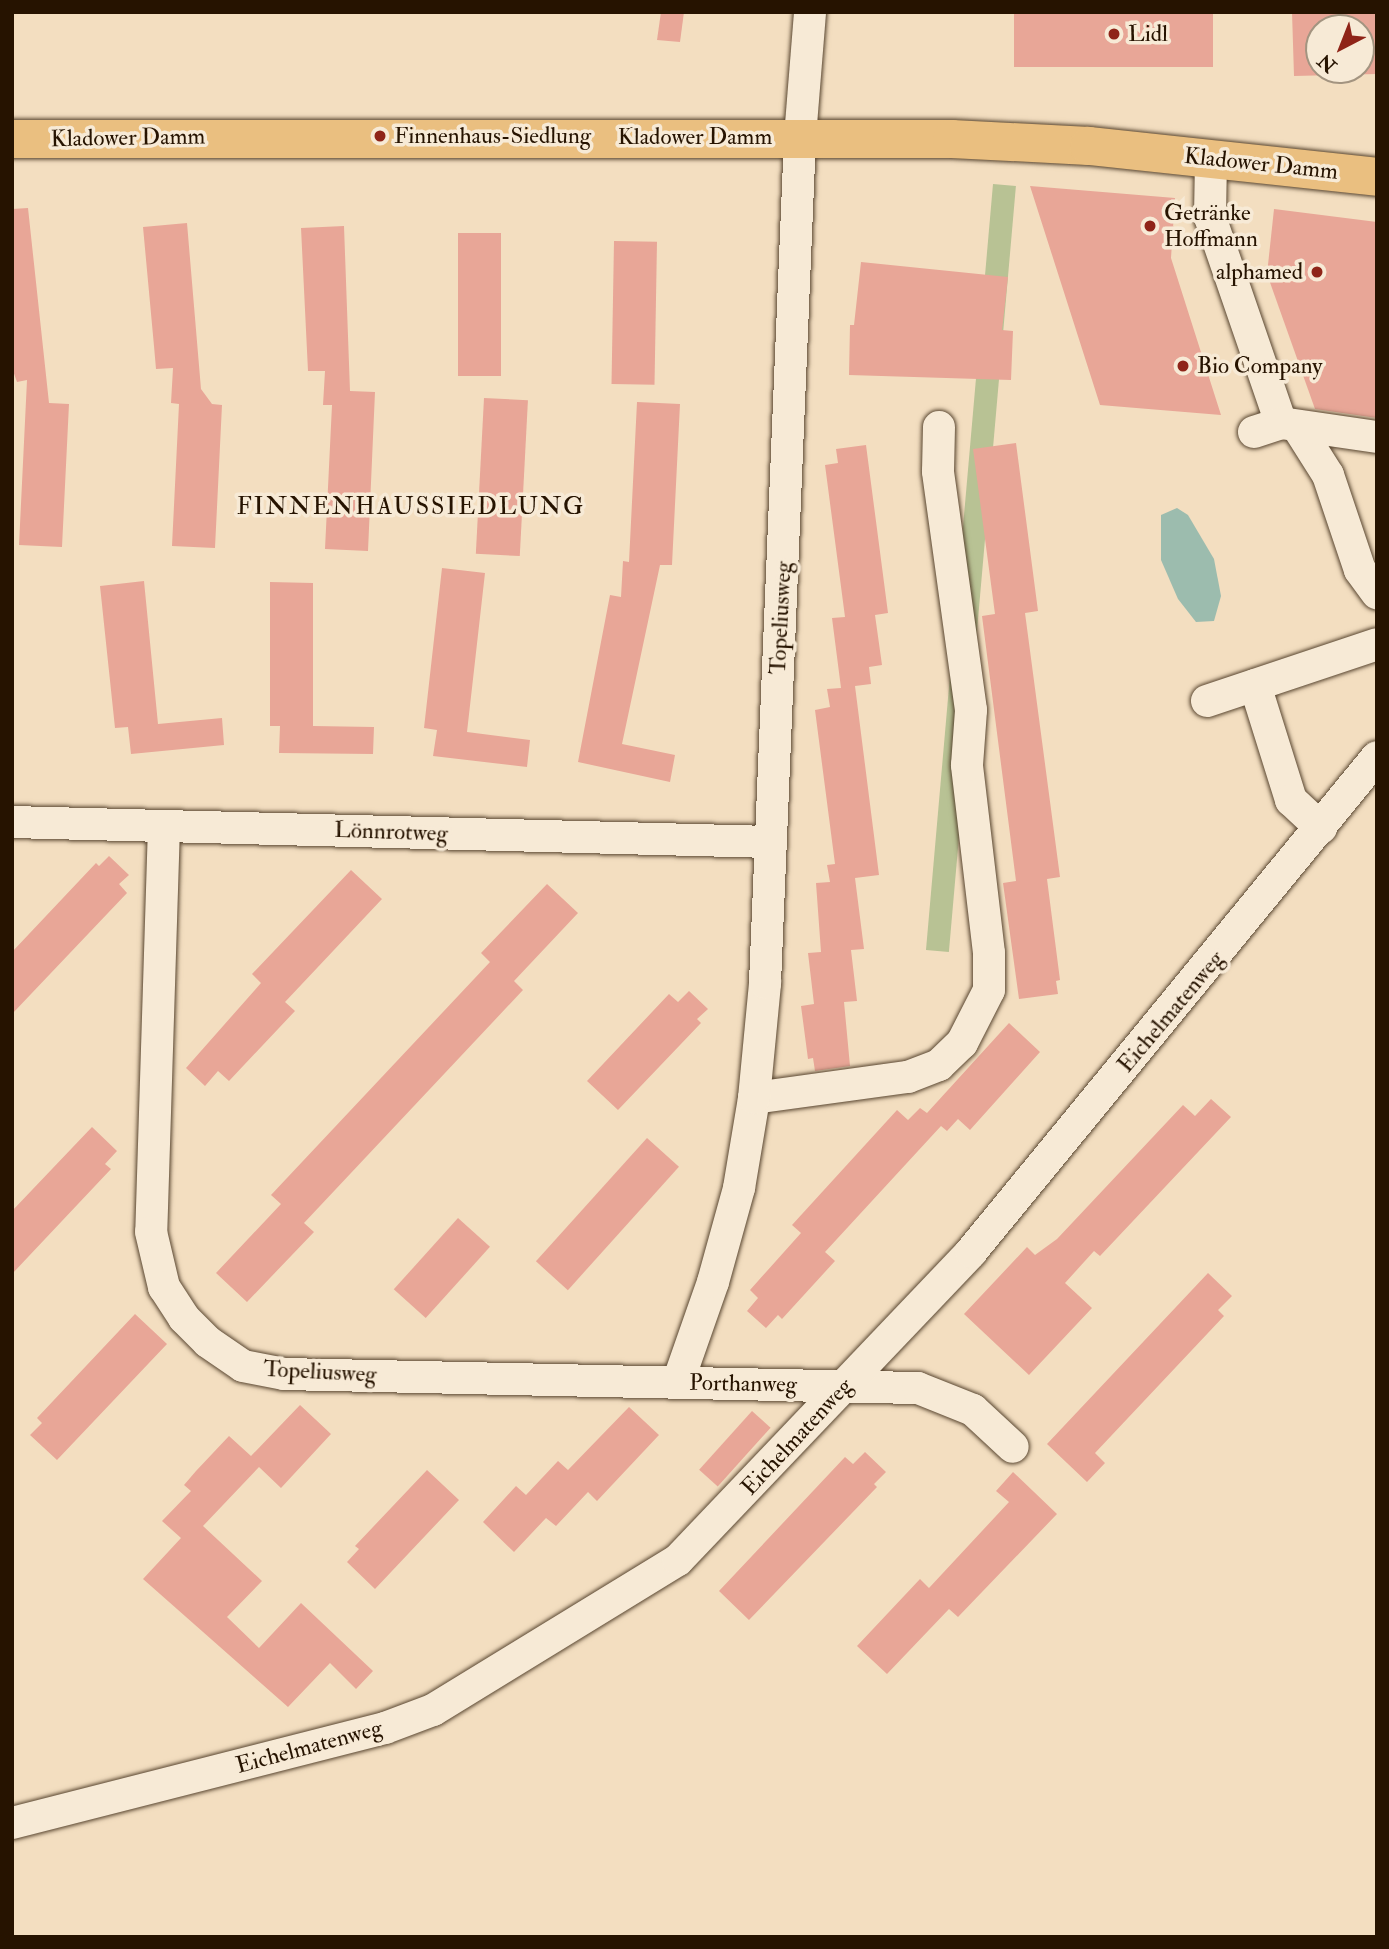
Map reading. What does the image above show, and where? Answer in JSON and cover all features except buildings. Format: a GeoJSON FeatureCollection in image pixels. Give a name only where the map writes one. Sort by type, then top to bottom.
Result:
{"type":"FeatureCollection","features":[{"type":"Feature","properties":{"kind":"main road","name":"Kladower Damm"},"geometry":{"type":"LineString","coordinates":[[12,139],[800,137],[993,141],[1211,159],[1377,177]]}},
{"type":"Feature","properties":{"kind":"street","name":"Topeliusweg"},"geometry":{"type":"LineString","coordinates":[[164,826],[151,1232],[164,1287],[184,1318],[208,1342],[243,1366],[284,1374],[678,1382],[724,1242],[754,1098],[768,952],[800,137],[810,12]]}},
{"type":"Feature","properties":{"kind":"street"},"geometry":{"type":"LineString","coordinates":[[1211,159],[1210,217],[1277,427],[1328,475],[1360,570],[1377,593]]}},
{"type":"Feature","properties":{"kind":"street"},"geometry":{"type":"LineString","coordinates":[[754,1098],[908,1077],[939,1065],[962,1042],[989,990],[989,953],[967,765],[971,710],[938,471],[939,427]]}},
{"type":"Feature","properties":{"kind":"street"},"geometry":{"type":"LineString","coordinates":[[1277,427],[1377,437]]}},
{"type":"Feature","properties":{"kind":"street"},"geometry":{"type":"LineString","coordinates":[[1207,701],[1377,644]]}},
{"type":"Feature","properties":{"kind":"street"},"geometry":{"type":"LineString","coordinates":[[1255,685],[1291,800],[1321,828]]}},
{"type":"Feature","properties":{"kind":"street","name":"Eichelmatenweg"},"geometry":{"type":"LineString","coordinates":[[12,1823],[385,1728],[433,1710],[678,1560],[971,1252],[1377,757]]}},
{"type":"Feature","properties":{"kind":"street","name":"Lönnrotweg"},"geometry":{"type":"LineString","coordinates":[[12,822],[771,842]]}},
{"type":"Feature","properties":{"kind":"street","name":"Porthanweg"},"geometry":{"type":"LineString","coordinates":[[678,1382],[918,1388],[973,1410],[1013,1447]]}},
{"type":"Feature","properties":{"kind":"green space"},"geometry":{"type":"Polygon","coordinates":[[[993,184],[1016,186],[949,952],[926,950],[993,184]]]}},
{"type":"Feature","properties":{"kind":"shaded area"},"geometry":{"type":"Polygon","coordinates":[[[1177,508],[1188,515],[1214,559],[1221,596],[1214,621],[1196,622],[1178,599],[1161,560],[1161,515],[1177,508]]]}},
{"type":"Feature","properties":{"kind":"place","name":"Lidl"},"geometry":{"type":"Point","coordinates":[1114,34]}},
{"type":"Feature","properties":{"kind":"place","name":"Finnenhaus-Siedlung"},"geometry":{"type":"Point","coordinates":[380,136]}},
{"type":"Feature","properties":{"kind":"place","name":"Getränke Hoffmann"},"geometry":{"type":"Point","coordinates":[1150,226]}},
{"type":"Feature","properties":{"kind":"place","name":"alphamed"},"geometry":{"type":"Point","coordinates":[1317,272]}},
{"type":"Feature","properties":{"kind":"place","name":"Bio Company"},"geometry":{"type":"Point","coordinates":[1183,366]}},
{"type":"Feature","properties":{"kind":"district","name":"FINNENHAUSSIEDLUNG"},"geometry":{"type":"Point","coordinates":[411,507]}}]}
